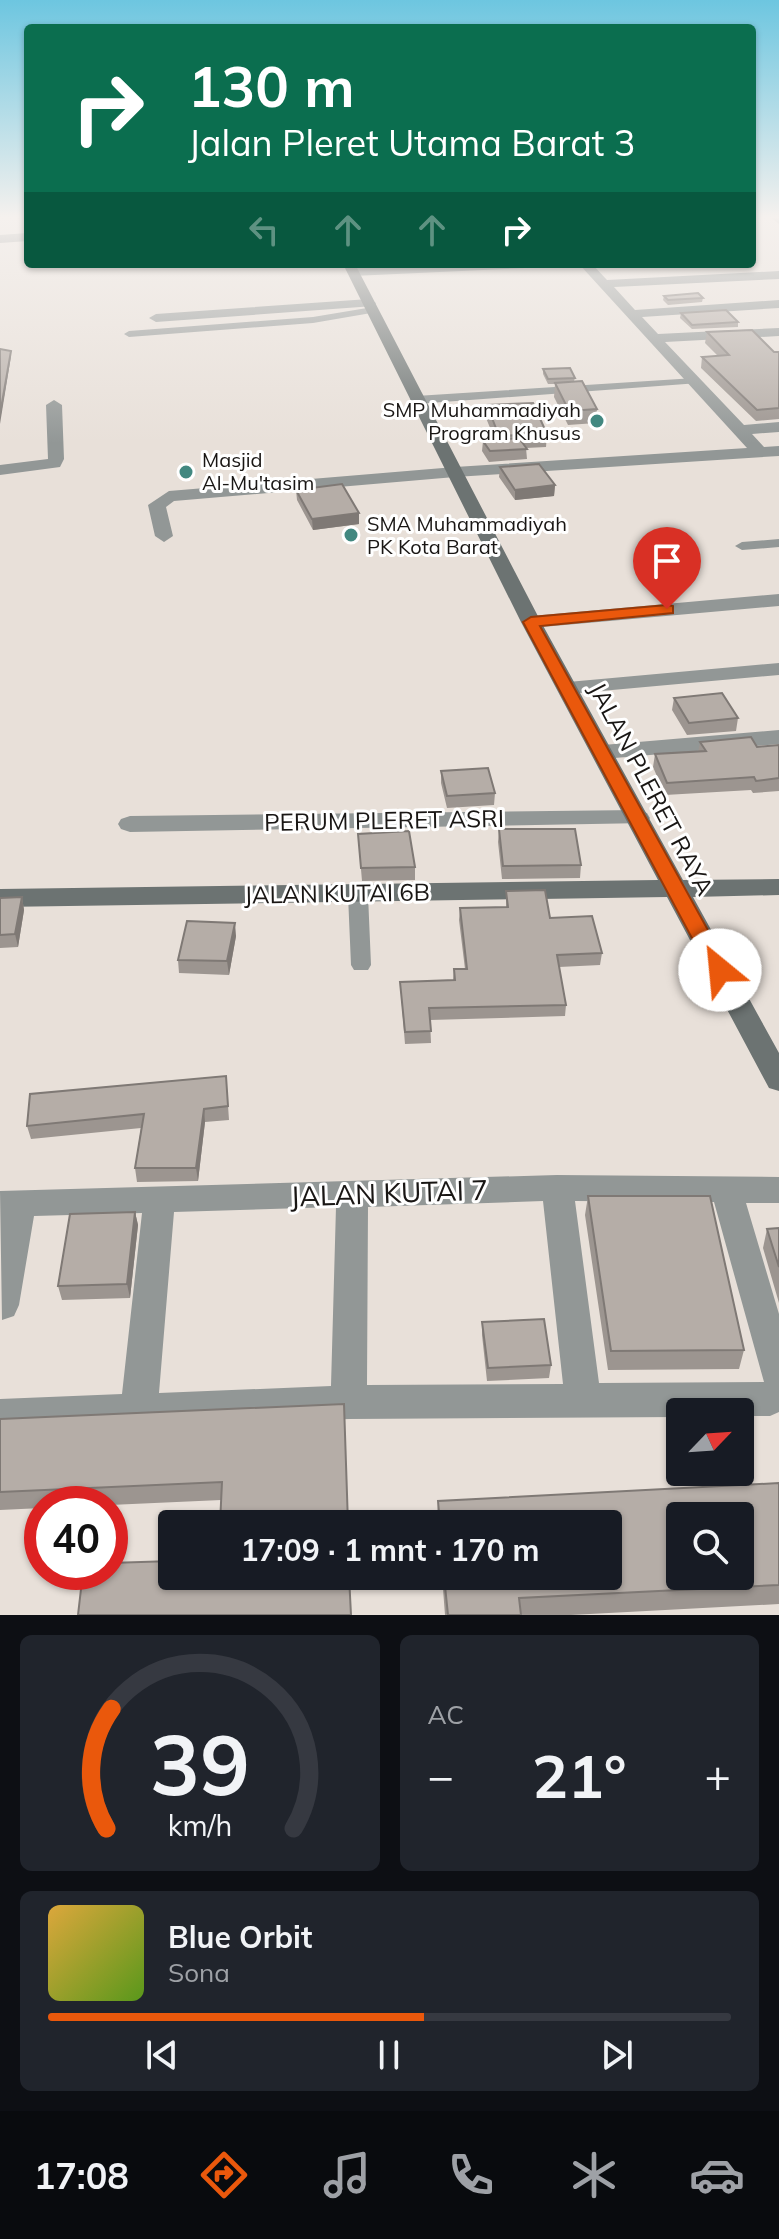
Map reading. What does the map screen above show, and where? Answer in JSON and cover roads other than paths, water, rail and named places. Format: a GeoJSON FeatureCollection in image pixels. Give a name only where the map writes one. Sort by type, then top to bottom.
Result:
{"type":"FeatureCollection","features":[{"type":"Feature","properties":{"kind":"street","name":"JALAN PLERET RAYA"},"geometry":{"type":"LineString","coordinates":[[363,291],[531,622],[779,1080]]}},
{"type":"Feature","properties":{"kind":"street"},"geometry":{"type":"LineString","coordinates":[[610,291],[760,452]]}},
{"type":"Feature","properties":{"kind":"street"},"geometry":{"type":"LineString","coordinates":[[632,314],[779,304]]}},
{"type":"Feature","properties":{"kind":"street"},"geometry":{"type":"LineString","coordinates":[[156,318],[371,306]]}},
{"type":"Feature","properties":{"kind":"street"},"geometry":{"type":"LineString","coordinates":[[656,338],[779,332]]}},
{"type":"Feature","properties":{"kind":"street"},"geometry":{"type":"LineString","coordinates":[[0,470],[47,465],[56,459],[54,405]]}},
{"type":"Feature","properties":{"kind":"street"},"geometry":{"type":"LineString","coordinates":[[741,430],[779,427]]}},
{"type":"Feature","properties":{"kind":"street"},"geometry":{"type":"LineString","coordinates":[[164,536],[157,505],[169,496],[455,472],[779,451]]}},
{"type":"Feature","properties":{"kind":"street"},"geometry":{"type":"LineString","coordinates":[[531,622],[779,600]]}},
{"type":"Feature","properties":{"kind":"street"},"geometry":{"type":"LineString","coordinates":[[568,688],[779,669]]}},
{"type":"Feature","properties":{"kind":"street"},"geometry":{"type":"LineString","coordinates":[[603,752],[779,737]]}},
{"type":"Feature","properties":{"kind":"street","name":"PERUM PLERET ASRI"},"geometry":{"type":"LineString","coordinates":[[130,824],[638,818]]}},
{"type":"Feature","properties":{"kind":"street","name":"JALAN KUTAI 6B"},"geometry":{"type":"LineString","coordinates":[[0,898],[779,887]]}},
{"type":"Feature","properties":{"kind":"street"},"geometry":{"type":"LineString","coordinates":[[557,1188],[583,1398]]}},
{"type":"Feature","properties":{"kind":"street","name":"JALAN KUTAI 7"},"geometry":{"type":"LineString","coordinates":[[10,1204],[557,1188],[779,1190]]}},
{"type":"Feature","properties":{"kind":"street"},"geometry":{"type":"LineString","coordinates":[[727,1191],[779,1375]]}},
{"type":"Feature","properties":{"kind":"street"},"geometry":{"type":"LineString","coordinates":[[349,1402],[352,1195]]}},
{"type":"Feature","properties":{"kind":"street"},"geometry":{"type":"LineString","coordinates":[[139,1409],[159,1200]]}},
{"type":"Feature","properties":{"kind":"street"},"geometry":{"type":"LineString","coordinates":[[2,1305],[10,1204]]}},
{"type":"Feature","properties":{"kind":"street"},"geometry":{"type":"LineString","coordinates":[[0,1416],[349,1402],[770,1399],[779,1394]]}},
{"type":"Feature","properties":{"kind":"lane"},"geometry":{"type":"LineString","coordinates":[[129,334],[313,320],[371,306]]}},
{"type":"Feature","properties":{"kind":"lane"},"geometry":{"type":"LineString","coordinates":[[416,400],[695,381]]}},
{"type":"Feature","properties":{"kind":"lane"},"geometry":{"type":"LineString","coordinates":[[742,546],[779,543]]}},
{"type":"Feature","properties":{"kind":"lane"},"geometry":{"type":"LineString","coordinates":[[358,895],[361,965]]}},
{"type":"Feature","properties":{"kind":"place","name":"SMP Muhammadiyah Program Khusus"},"geometry":{"type":"Point","coordinates":[597,421]}},
{"type":"Feature","properties":{"kind":"place","name":"Masjid Al-Mu'tasim"},"geometry":{"type":"Point","coordinates":[186,472]}},
{"type":"Feature","properties":{"kind":"place","name":"SMA Muhammadiyah PK Kota Barat"},"geometry":{"type":"Point","coordinates":[351,535]}}]}
